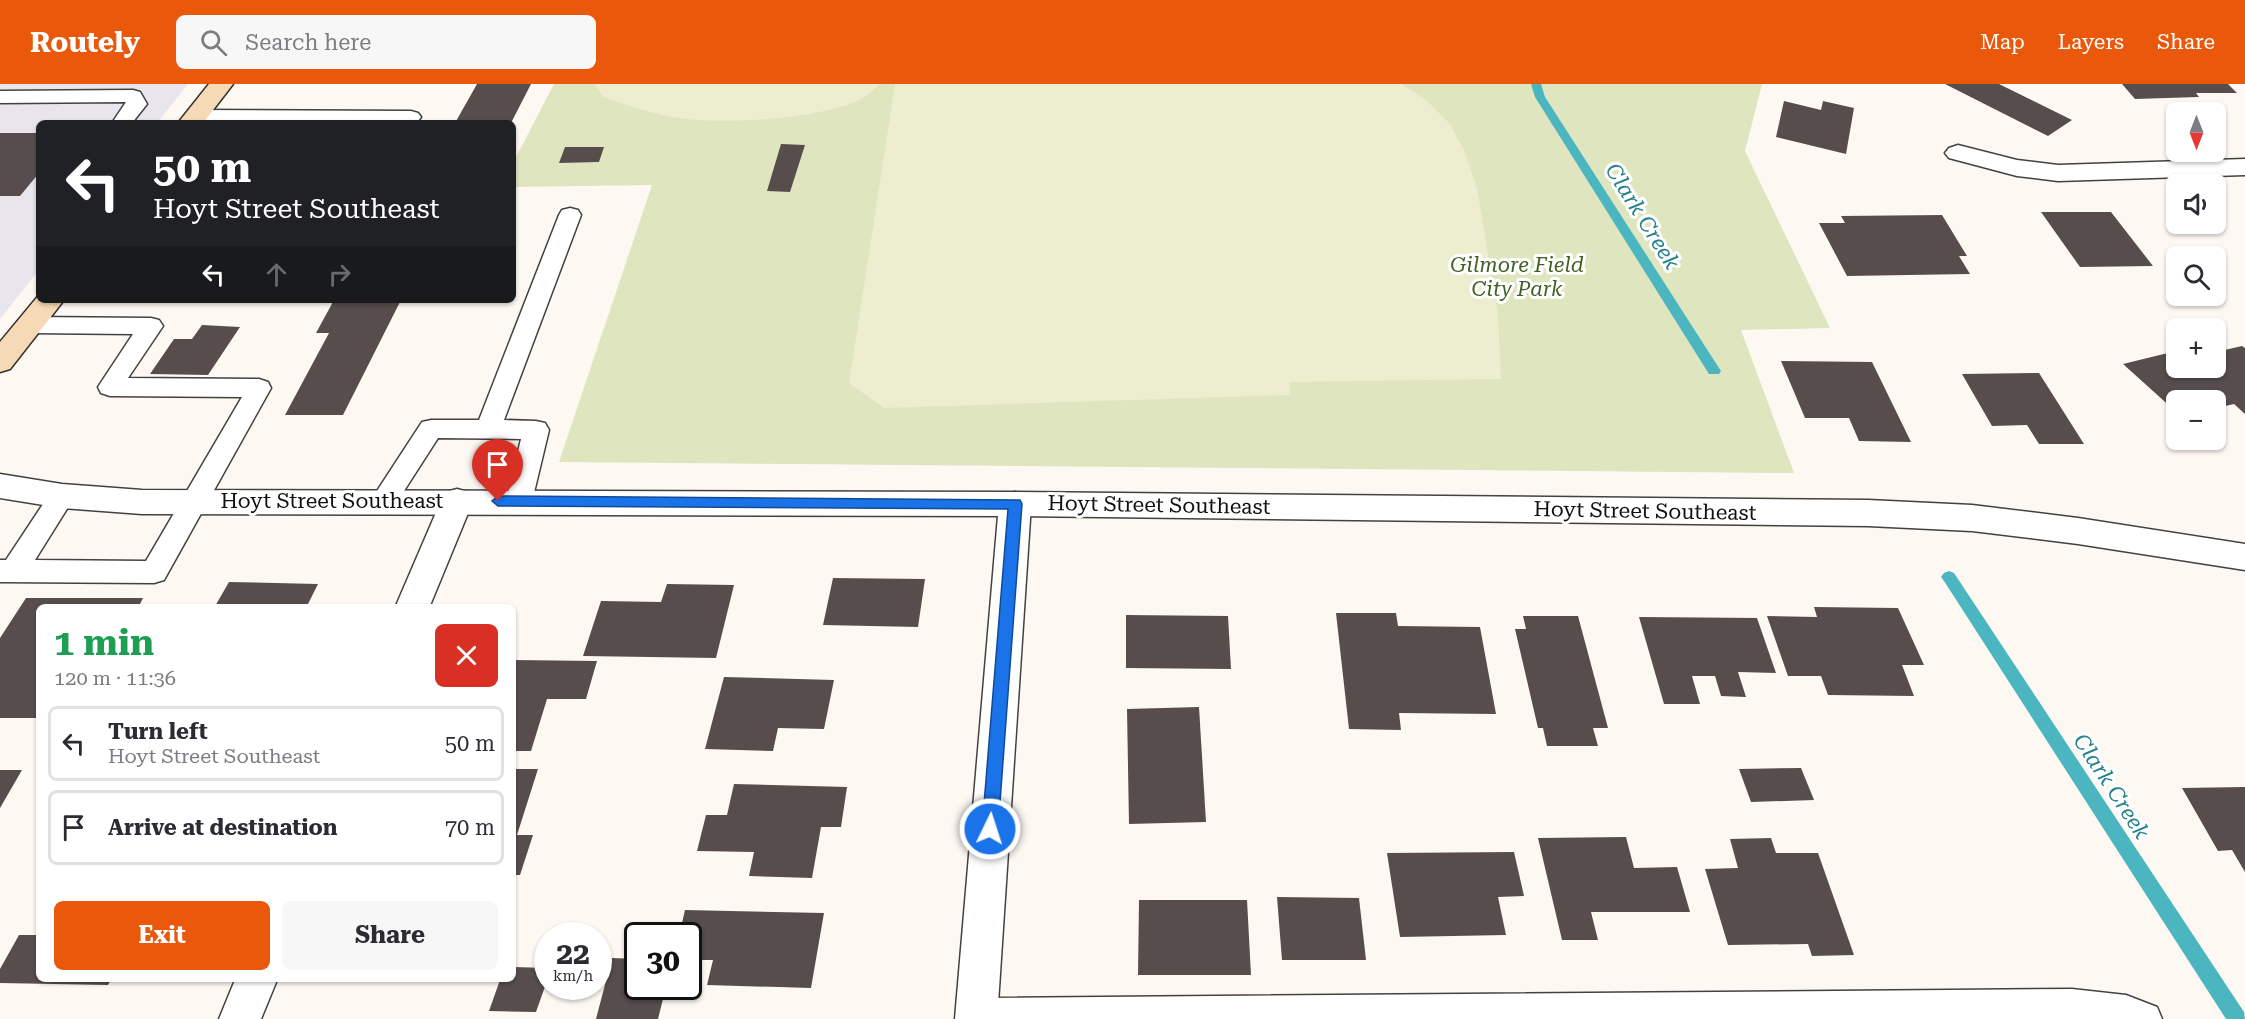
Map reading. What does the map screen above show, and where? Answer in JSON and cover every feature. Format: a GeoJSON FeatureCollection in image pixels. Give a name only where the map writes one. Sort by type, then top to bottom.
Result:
{"type":"FeatureCollection","features":[{"type":"Feature","properties":{"kind":"main road"},"geometry":{"type":"LineString","coordinates":[[193,120],[221,84]]}},
{"type":"Feature","properties":{"kind":"main road"},"geometry":{"type":"LineString","coordinates":[[0,362],[48,303]]}},
{"type":"Feature","properties":{"kind":"street"},"geometry":{"type":"LineString","coordinates":[[1958,153],[2018,168],[2058,173],[2245,167]]}},
{"type":"Feature","properties":{"kind":"street","name":"Hoyt Street Southeast"},"geometry":{"type":"LineString","coordinates":[[0,486],[62,496],[142,502],[519,501],[1015,504],[1868,513],[1984,520],[2078,531],[2245,557]]}},
{"type":"Feature","properties":{"kind":"street"},"geometry":{"type":"LineString","coordinates":[[414,604],[457,501]]}},
{"type":"Feature","properties":{"kind":"street"},"geometry":{"type":"LineString","coordinates":[[976,1017],[1015,504]]}},
{"type":"Feature","properties":{"kind":"street"},"geometry":{"type":"LineString","coordinates":[[240,1019],[255,982]]}},
{"type":"Feature","properties":{"kind":"lane"},"geometry":{"type":"LineString","coordinates":[[0,97],[134,96],[137,104],[124,120]]}},
{"type":"Feature","properties":{"kind":"lane"},"geometry":{"type":"LineString","coordinates":[[193,120],[411,117]]}},
{"type":"Feature","properties":{"kind":"lane"},"geometry":{"type":"LineString","coordinates":[[488,429],[570,214]]}},
{"type":"Feature","properties":{"kind":"lane"},"geometry":{"type":"LineString","coordinates":[[6,572],[154,572],[259,388],[110,387],[152,326],[30,325]]}},
{"type":"Feature","properties":{"kind":"lane"},"geometry":{"type":"LineString","coordinates":[[384,501],[431,429],[536,430],[519,501]]}},
{"type":"Feature","properties":{"kind":"lane"},"geometry":{"type":"LineString","coordinates":[[6,572],[62,496]]}},
{"type":"Feature","properties":{"kind":"lane"},"geometry":{"type":"LineString","coordinates":[[976,1017],[2072,1006],[2126,1012],[2145,1019]]}},
{"type":"Feature","properties":{"kind":"shaded area"},"geometry":{"type":"Polygon","coordinates":[[[0,84],[188,84],[159,120],[36,120],[36,274],[0,319],[0,84]]]}},
{"type":"Feature","properties":{"kind":"green space","name":"Gilmore Field City Park"},"geometry":{"type":"Polygon","coordinates":[[[554,84],[1762,84],[1745,151],[1830,328],[1741,330],[1794,473],[559,462],[652,185],[516,187],[516,157],[554,84]]]}},
{"type":"Feature","properties":{"kind":"green space"},"geometry":{"type":"Polygon","coordinates":[[[595,84],[880,84],[866,96],[831,109],[758,120],[713,121],[672,117],[637,108],[603,97],[595,84]]]}},
{"type":"Feature","properties":{"kind":"green space"},"geometry":{"type":"Polygon","coordinates":[[[895,84],[1401,84],[1426,100],[1449,123],[1464,150],[1477,188],[1498,315],[1501,379],[1289,382],[1290,395],[884,408],[849,383],[895,84]]]}},
{"type":"Feature","properties":{"kind":"building"},"geometry":{"type":"Polygon","coordinates":[[[477,84],[531,84],[513,120],[457,120],[477,84]]]}},
{"type":"Feature","properties":{"kind":"building"},"geometry":{"type":"Polygon","coordinates":[[[1945,84],[1999,84],[2072,120],[2048,136],[1945,84]]]}},
{"type":"Feature","properties":{"kind":"building"},"geometry":{"type":"Polygon","coordinates":[[[2122,84],[2228,84],[2237,93],[2196,93],[2199,97],[2135,99],[2122,84]]]}},
{"type":"Feature","properties":{"kind":"building"},"geometry":{"type":"Polygon","coordinates":[[[1784,101],[1821,110],[1823,101],[1854,108],[1846,154],[1776,137],[1784,101]]]}},
{"type":"Feature","properties":{"kind":"building"},"geometry":{"type":"Polygon","coordinates":[[[0,133],[36,133],[36,177],[20,196],[0,196],[0,133]]]}},
{"type":"Feature","properties":{"kind":"building"},"geometry":{"type":"Polygon","coordinates":[[[781,144],[805,145],[790,192],[767,191],[781,144]]]}},
{"type":"Feature","properties":{"kind":"building"},"geometry":{"type":"Polygon","coordinates":[[[565,147],[604,147],[599,162],[559,163],[565,147]]]}},
{"type":"Feature","properties":{"kind":"building"},"geometry":{"type":"Polygon","coordinates":[[[2041,212],[2111,212],[2153,266],[2080,267],[2041,212]]]}},
{"type":"Feature","properties":{"kind":"building"},"geometry":{"type":"Polygon","coordinates":[[[1942,215],[1967,256],[1959,256],[1970,274],[1847,276],[1819,223],[1845,223],[1841,216],[1942,215]]]}},
{"type":"Feature","properties":{"kind":"building"},"geometry":{"type":"Polygon","coordinates":[[[332,303],[399,303],[343,415],[285,415],[329,333],[316,333],[332,303]]]}},
{"type":"Feature","properties":{"kind":"building"},"geometry":{"type":"Polygon","coordinates":[[[202,325],[240,327],[208,375],[150,374],[174,339],[192,339],[202,325]]]}},
{"type":"Feature","properties":{"kind":"building"},"geometry":{"type":"Polygon","coordinates":[[[2242,346],[2245,348],[2245,414],[2234,404],[2226,406],[2226,390],[2166,390],[2166,403],[2123,364],[2166,353],[2166,378],[2226,378],[2226,350],[2242,346]]]}},
{"type":"Feature","properties":{"kind":"building"},"geometry":{"type":"Polygon","coordinates":[[[1781,361],[1872,362],[1911,442],[1859,441],[1849,418],[1805,418],[1781,361]]]}},
{"type":"Feature","properties":{"kind":"building"},"geometry":{"type":"Polygon","coordinates":[[[2039,373],[2084,444],[2039,444],[2027,425],[1992,426],[1962,374],[2039,373]]]}},
{"type":"Feature","properties":{"kind":"building"},"geometry":{"type":"Polygon","coordinates":[[[833,578],[925,579],[918,627],[823,625],[833,578]]]}},
{"type":"Feature","properties":{"kind":"building"},"geometry":{"type":"Polygon","coordinates":[[[229,582],[318,584],[308,604],[216,604],[229,582]]]}},
{"type":"Feature","properties":{"kind":"building"},"geometry":{"type":"Polygon","coordinates":[[[667,584],[734,585],[716,658],[583,656],[601,601],[661,602],[667,584]]]}},
{"type":"Feature","properties":{"kind":"building"},"geometry":{"type":"Polygon","coordinates":[[[26,598],[143,598],[140,604],[36,604],[36,718],[0,718],[0,638],[26,598]]]}},
{"type":"Feature","properties":{"kind":"building"},"geometry":{"type":"Polygon","coordinates":[[[1814,607],[1898,608],[1924,665],[1902,665],[1914,696],[1828,695],[1821,676],[1788,676],[1767,616],[1817,617],[1814,607]]]}},
{"type":"Feature","properties":{"kind":"building"},"geometry":{"type":"Polygon","coordinates":[[[1336,613],[1396,613],[1398,626],[1480,627],[1496,714],[1399,713],[1401,730],[1349,729],[1336,613]]]}},
{"type":"Feature","properties":{"kind":"building"},"geometry":{"type":"Polygon","coordinates":[[[1126,615],[1228,616],[1231,669],[1126,668],[1126,615]]]}},
{"type":"Feature","properties":{"kind":"building"},"geometry":{"type":"Polygon","coordinates":[[[1523,616],[1578,616],[1608,728],[1593,728],[1598,746],[1547,746],[1543,728],[1538,728],[1515,629],[1526,629],[1523,616]]]}},
{"type":"Feature","properties":{"kind":"building"},"geometry":{"type":"Polygon","coordinates":[[[1639,617],[1757,618],[1776,673],[1738,672],[1746,697],[1721,696],[1715,676],[1692,676],[1700,704],[1664,704],[1639,617]]]}},
{"type":"Feature","properties":{"kind":"building"},"geometry":{"type":"Polygon","coordinates":[[[516,660],[597,661],[586,699],[547,699],[531,751],[516,751],[516,660]]]}},
{"type":"Feature","properties":{"kind":"building"},"geometry":{"type":"Polygon","coordinates":[[[724,677],[834,680],[824,729],[778,728],[773,751],[705,749],[724,677]]]}},
{"type":"Feature","properties":{"kind":"building"},"geometry":{"type":"Polygon","coordinates":[[[1199,707],[1206,822],[1129,824],[1127,709],[1199,707]]]}},
{"type":"Feature","properties":{"kind":"building"},"geometry":{"type":"Polygon","coordinates":[[[1801,768],[1814,800],[1751,802],[1739,769],[1801,768]]]}},
{"type":"Feature","properties":{"kind":"building"},"geometry":{"type":"Polygon","coordinates":[[[516,769],[538,769],[517,835],[533,835],[520,875],[516,875],[516,769]]]}},
{"type":"Feature","properties":{"kind":"building"},"geometry":{"type":"Polygon","coordinates":[[[0,770],[22,770],[0,808],[0,770]]]}},
{"type":"Feature","properties":{"kind":"building"},"geometry":{"type":"Polygon","coordinates":[[[734,784],[847,787],[841,827],[821,827],[812,878],[749,876],[754,852],[697,851],[706,815],[727,815],[734,784]]]}},
{"type":"Feature","properties":{"kind":"building"},"geometry":{"type":"Polygon","coordinates":[[[2245,787],[2245,872],[2232,850],[2218,851],[2182,788],[2245,787]]]}},
{"type":"Feature","properties":{"kind":"building"},"geometry":{"type":"Polygon","coordinates":[[[1626,837],[1634,868],[1677,867],[1690,912],[1591,912],[1598,940],[1562,940],[1538,838],[1626,837]]]}},
{"type":"Feature","properties":{"kind":"building"},"geometry":{"type":"Polygon","coordinates":[[[1771,838],[1776,853],[1818,853],[1854,955],[1812,956],[1808,944],[1728,945],[1705,869],[1738,868],[1730,839],[1771,838]]]}},
{"type":"Feature","properties":{"kind":"building"},"geometry":{"type":"Polygon","coordinates":[[[1514,852],[1524,896],[1498,897],[1506,935],[1400,937],[1387,853],[1514,852]]]}},
{"type":"Feature","properties":{"kind":"building"},"geometry":{"type":"Polygon","coordinates":[[[1277,897],[1359,898],[1366,960],[1282,960],[1277,897]]]}},
{"type":"Feature","properties":{"kind":"building"},"geometry":{"type":"Polygon","coordinates":[[[1139,900],[1247,900],[1251,975],[1138,975],[1139,900]]]}},
{"type":"Feature","properties":{"kind":"building"},"geometry":{"type":"Polygon","coordinates":[[[685,910],[824,913],[811,988],[707,985],[713,960],[702,960],[702,922],[682,922],[685,910]]]}},
{"type":"Feature","properties":{"kind":"building"},"geometry":{"type":"Polygon","coordinates":[[[19,935],[36,935],[36,982],[110,982],[108,985],[0,983],[0,969],[19,935]]]}},
{"type":"Feature","properties":{"kind":"building"},"geometry":{"type":"Polygon","coordinates":[[[612,958],[624,958],[624,1000],[663,1000],[658,1019],[596,1019],[601,1000],[612,1000],[612,958]]]}},
{"type":"Feature","properties":{"kind":"building"},"geometry":{"type":"Polygon","coordinates":[[[516,967],[534,968],[534,1000],[540,1000],[536,1012],[489,1011],[499,982],[516,982],[516,967]]]}},
{"type":"Feature","properties":{"kind":"waterway","name":"Clark Creek"},"geometry":{"type":"LineString","coordinates":[[1536,84],[1540,97],[1714,371]]}},
{"type":"Feature","properties":{"kind":"waterway","name":"Clark Creek"},"geometry":{"type":"LineString","coordinates":[[1949,577],[2237,1019]]}},
{"type":"Feature","properties":{"kind":"route"},"geometry":{"type":"LineString","coordinates":[[498,501],[1015,504],[990,829]]}}]}
